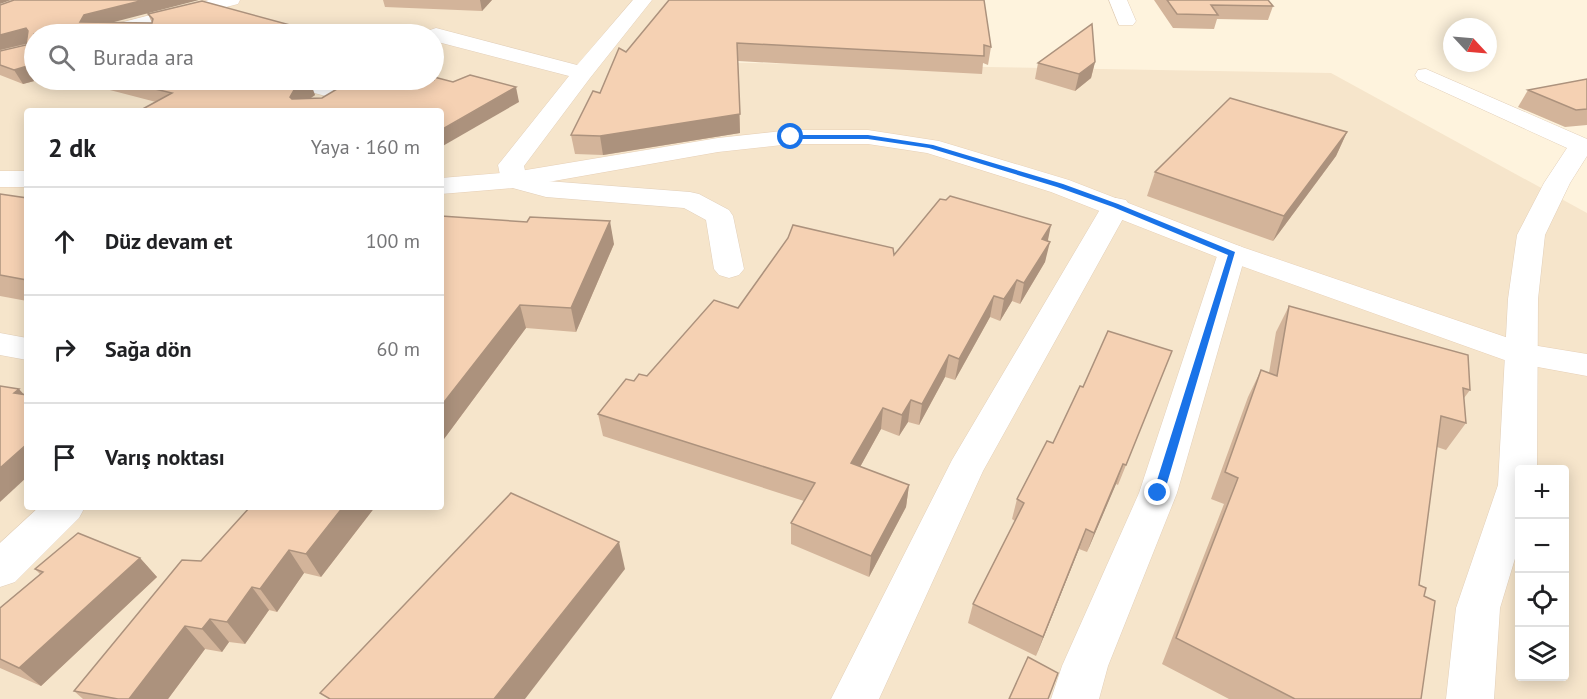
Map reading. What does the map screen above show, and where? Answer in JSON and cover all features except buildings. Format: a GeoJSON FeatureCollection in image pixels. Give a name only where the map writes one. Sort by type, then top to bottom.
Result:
{"type":"FeatureCollection","features":[{"type":"Feature","properties":{"kind":"street"},"geometry":{"type":"LineString","coordinates":[[140,24],[231,0]]}},
{"type":"Feature","properties":{"kind":"street"},"geometry":{"type":"LineString","coordinates":[[514,180],[511,165],[582,73],[643,0]]}},
{"type":"Feature","properties":{"kind":"street"},"geometry":{"type":"LineString","coordinates":[[1118,0],[1126,21]]}},
{"type":"Feature","properties":{"kind":"street"},"geometry":{"type":"LineString","coordinates":[[444,36],[582,73]]}},
{"type":"Feature","properties":{"kind":"street"},"geometry":{"type":"LineString","coordinates":[[1426,75],[1587,148]]}},
{"type":"Feature","properties":{"kind":"street"},"geometry":{"type":"LineString","coordinates":[[330,90],[337,92]]}},
{"type":"Feature","properties":{"kind":"street"},"geometry":{"type":"LineString","coordinates":[[314,108],[340,90]]}},
{"type":"Feature","properties":{"kind":"street"},"geometry":{"type":"LineString","coordinates":[[444,186],[514,180],[718,145],[791,137],[868,137],[930,146],[1060,186],[1116,206],[1232,254],[1522,354],[1587,365]]}},
{"type":"Feature","properties":{"kind":"street"},"geometry":{"type":"LineString","coordinates":[[1470,699],[1478,608],[1517,485],[1523,299],[1531,235],[1557,183],[1578,150],[1587,148]]}},
{"type":"Feature","properties":{"kind":"street"},"geometry":{"type":"LineString","coordinates":[[0,179],[24,179]]}},
{"type":"Feature","properties":{"kind":"street"},"geometry":{"type":"LineString","coordinates":[[514,180],[546,189],[690,200],[719,216],[729,269]]}},
{"type":"Feature","properties":{"kind":"street"},"geometry":{"type":"LineString","coordinates":[[855,699],[964,470],[1116,206]]}},
{"type":"Feature","properties":{"kind":"street"},"geometry":{"type":"LineString","coordinates":[[1075,699],[1085,666],[1158,493],[1232,254]]}},
{"type":"Feature","properties":{"kind":"street"},"geometry":{"type":"LineString","coordinates":[[0,344],[24,348]]}},
{"type":"Feature","properties":{"kind":"street"},"geometry":{"type":"LineString","coordinates":[[0,569],[62,510]]}},
{"type":"Feature","properties":{"kind":"shaded area"},"geometry":{"type":"Polygon","coordinates":[[[0,0],[700,0],[638,61],[1331,73],[1587,213],[1587,699],[0,699],[0,0]]]}},
{"type":"Feature","properties":{"kind":"route"},"geometry":{"type":"LineString","coordinates":[[791,137],[868,137],[930,146],[1060,186],[1116,206],[1232,254],[1158,493]]}}]}
